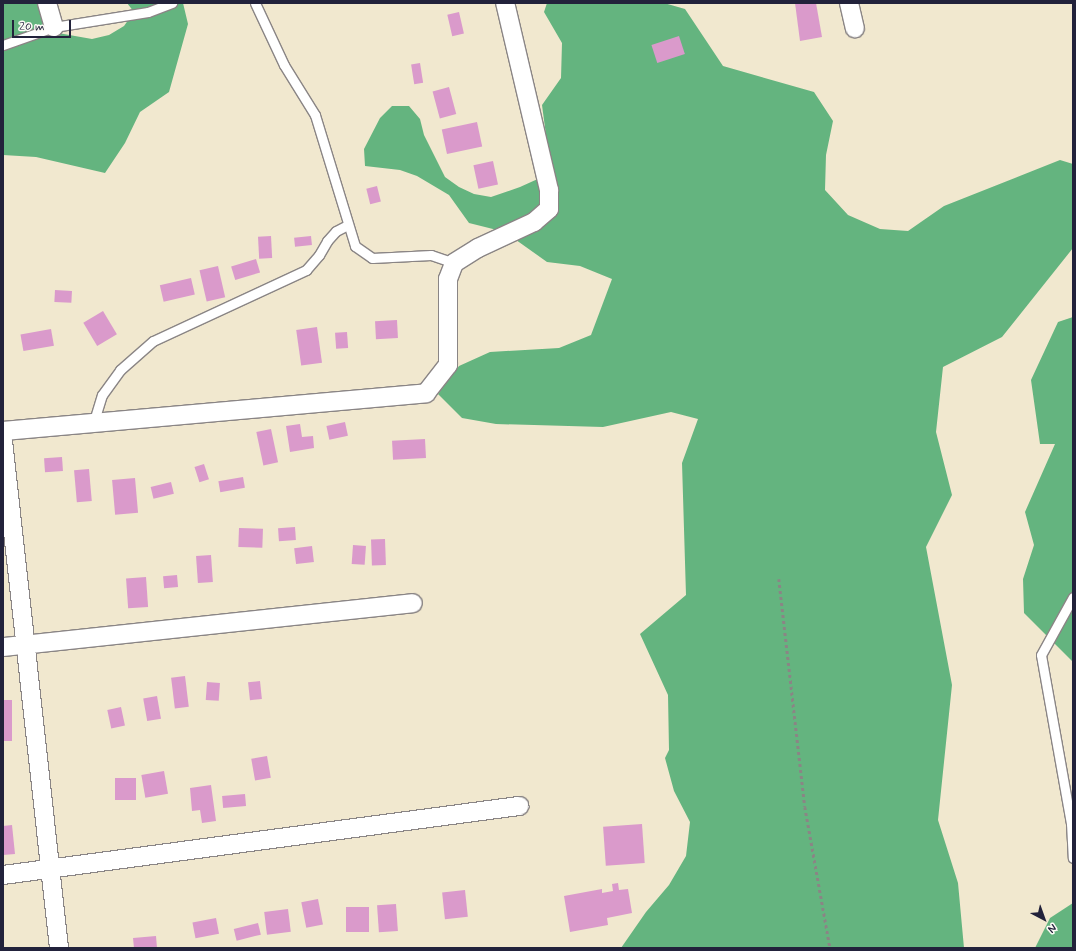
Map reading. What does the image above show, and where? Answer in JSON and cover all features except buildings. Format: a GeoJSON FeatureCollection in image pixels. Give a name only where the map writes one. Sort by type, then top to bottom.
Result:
{"type":"FeatureCollection","features":[{"type":"Feature","properties":{"kind":"street"},"geometry":{"type":"LineString","coordinates":[[47,3],[54,27]]}},
{"type":"Feature","properties":{"kind":"street"},"geometry":{"type":"LineString","coordinates":[[3,431],[426,393],[448,365],[448,279],[454,263],[478,248],[534,222],[549,209],[549,190],[506,3]]}},
{"type":"Feature","properties":{"kind":"street"},"geometry":{"type":"LineString","coordinates":[[849,3],[855,28]]}},
{"type":"Feature","properties":{"kind":"street"},"geometry":{"type":"LineString","coordinates":[[3,442],[59,948]]}},
{"type":"Feature","properties":{"kind":"street"},"geometry":{"type":"LineString","coordinates":[[3,647],[413,603]]}},
{"type":"Feature","properties":{"kind":"street"},"geometry":{"type":"LineString","coordinates":[[3,875],[518,806]]}},
{"type":"Feature","properties":{"kind":"lane"},"geometry":{"type":"LineString","coordinates":[[3,45],[54,27],[148,12],[172,3]]}},
{"type":"Feature","properties":{"kind":"lane"},"geometry":{"type":"LineString","coordinates":[[255,3],[284,65],[315,115],[355,246],[372,258],[431,255],[454,263]]}},
{"type":"Feature","properties":{"kind":"lane"},"geometry":{"type":"LineString","coordinates":[[94,424],[102,395],[111,382],[120,370],[153,341],[306,270],[319,255],[327,241],[336,232],[348,225]]}},
{"type":"Feature","properties":{"kind":"lane"},"geometry":{"type":"LineString","coordinates":[[1073,597],[1041,655],[1071,823],[1073,858]]}},
{"type":"Feature","properties":{"kind":"path"},"geometry":{"type":"LineString","coordinates":[[779,579],[805,807],[830,948]]}},
{"type":"Feature","properties":{"kind":"green space"},"geometry":{"type":"Polygon","coordinates":[[[3,3],[42,3],[58,33],[92,39],[109,35],[124,26],[134,12],[127,3],[183,3],[188,24],[169,92],[140,112],[125,143],[105,173],[36,157],[3,155],[3,3]]]}},
{"type":"Feature","properties":{"kind":"green space"},"geometry":{"type":"Polygon","coordinates":[[[547,3],[664,3],[685,9],[723,66],[814,92],[833,121],[826,155],[825,190],[848,215],[880,229],[908,231],[944,206],[1060,160],[1073,164],[1073,248],[1002,337],[943,367],[936,432],[952,495],[926,547],[952,685],[938,820],[958,883],[964,948],[621,948],[646,912],[669,885],[686,856],[690,822],[674,791],[665,758],[669,750],[668,695],[640,634],[686,595],[682,463],[698,419],[671,412],[603,427],[496,424],[462,418],[438,394],[459,366],[490,352],[559,348],[591,335],[612,279],[580,266],[547,262],[505,232],[469,223],[449,195],[417,176],[400,170],[365,166],[364,149],[380,118],[392,106],[409,106],[420,119],[424,135],[445,177],[459,187],[474,194],[491,197],[520,187],[551,173],[542,105],[561,78],[562,43],[544,12],[547,3]]]}},
{"type":"Feature","properties":{"kind":"green space"},"geometry":{"type":"Polygon","coordinates":[[[1073,317],[1073,665],[1072,661],[1024,613],[1023,579],[1034,545],[1025,512],[1055,444],[1040,444],[1031,380],[1058,322],[1073,317]]]}},
{"type":"Feature","properties":{"kind":"green space"},"geometry":{"type":"Polygon","coordinates":[[[1073,903],[1073,948],[1035,948],[1050,918],[1073,903]]]}}]}
